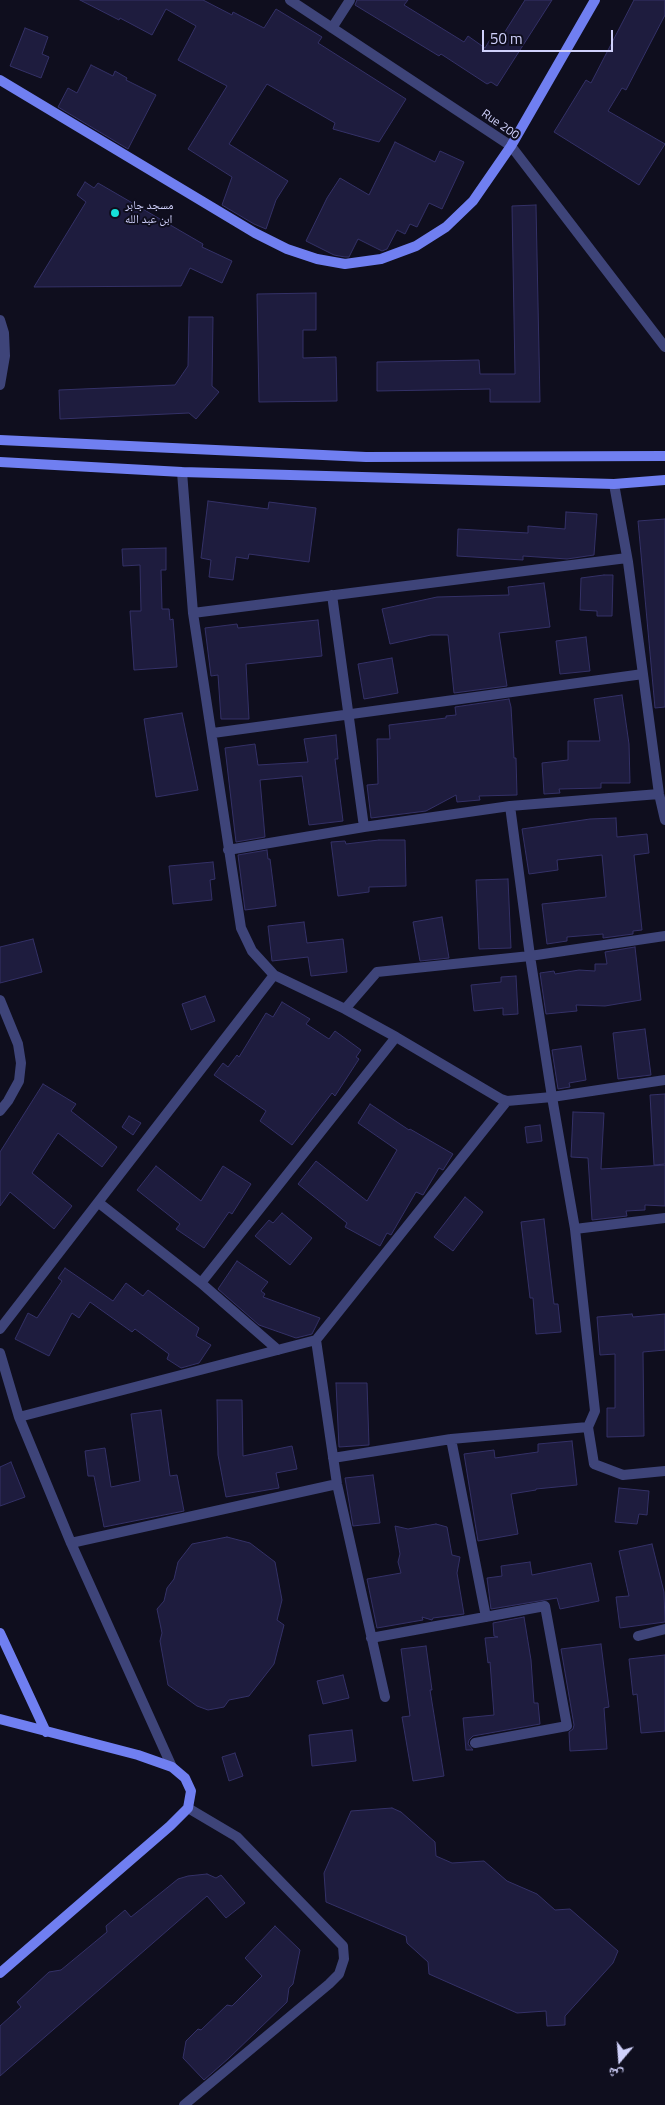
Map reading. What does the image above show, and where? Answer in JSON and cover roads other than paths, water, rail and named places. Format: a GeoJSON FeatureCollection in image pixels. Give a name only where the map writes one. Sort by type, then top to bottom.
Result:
{"type":"FeatureCollection","features":[{"type":"Feature","properties":{"kind":"main road"},"geometry":{"type":"LineString","coordinates":[[0,80],[255,233],[287,249],[317,259],[345,264],[390,255],[416,246],[446,227],[473,201],[511,146],[595,0]]}},
{"type":"Feature","properties":{"kind":"main road"},"geometry":{"type":"LineString","coordinates":[[0,440],[366,457],[665,456]]}},
{"type":"Feature","properties":{"kind":"main road"},"geometry":{"type":"LineString","coordinates":[[0,462],[182,472],[614,484],[665,480]]}},
{"type":"Feature","properties":{"kind":"main road"},"geometry":{"type":"LineString","coordinates":[[0,1633],[46,1732]]}},
{"type":"Feature","properties":{"kind":"main road"},"geometry":{"type":"LineString","coordinates":[[0,1719],[138,1755],[172,1767],[185,1778],[191,1791],[188,1808],[0,1973]]}},
{"type":"Feature","properties":{"kind":"street","name":"Rue 200"},"geometry":{"type":"LineString","coordinates":[[290,0],[511,146],[665,347]]}},
{"type":"Feature","properties":{"kind":"street"},"geometry":{"type":"LineString","coordinates":[[332,28],[350,0]]}},
{"type":"Feature","properties":{"kind":"street"},"geometry":{"type":"LineString","coordinates":[[0,320],[4,333],[5,356],[0,385]]}},
{"type":"Feature","properties":{"kind":"street"},"geometry":{"type":"LineString","coordinates":[[182,472],[194,613],[213,733],[228,850],[241,928],[252,951],[274,976],[344,1009],[507,1101],[552,1097],[665,1080]]}},
{"type":"Feature","properties":{"kind":"street"},"geometry":{"type":"LineString","coordinates":[[614,484],[627,558],[659,794],[665,820]]}},
{"type":"Feature","properties":{"kind":"street"},"geometry":{"type":"LineString","coordinates":[[194,613],[627,558]]}},
{"type":"Feature","properties":{"kind":"street"},"geometry":{"type":"LineString","coordinates":[[332,595],[364,827]]}},
{"type":"Feature","properties":{"kind":"street"},"geometry":{"type":"LineString","coordinates":[[213,733],[643,674]]}},
{"type":"Feature","properties":{"kind":"street"},"geometry":{"type":"LineString","coordinates":[[228,850],[364,827],[510,806],[659,794]]}},
{"type":"Feature","properties":{"kind":"street"},"geometry":{"type":"LineString","coordinates":[[510,806],[530,956],[552,1097],[576,1229],[595,1411],[588,1427],[594,1464],[623,1475],[665,1473]]}},
{"type":"Feature","properties":{"kind":"street"},"geometry":{"type":"LineString","coordinates":[[344,1009],[377,972],[530,956],[665,936]]}},
{"type":"Feature","properties":{"kind":"street"},"geometry":{"type":"LineString","coordinates":[[0,1329],[274,976]]}},
{"type":"Feature","properties":{"kind":"street"},"geometry":{"type":"LineString","coordinates":[[0,1000],[18,1044],[21,1063],[19,1081],[0,1111]]}},
{"type":"Feature","properties":{"kind":"street"},"geometry":{"type":"LineString","coordinates":[[202,1283],[396,1037]]}},
{"type":"Feature","properties":{"kind":"street"},"geometry":{"type":"LineString","coordinates":[[19,1418],[316,1340],[507,1101]]}},
{"type":"Feature","properties":{"kind":"street"},"geometry":{"type":"LineString","coordinates":[[99,1203],[202,1283],[278,1350]]}},
{"type":"Feature","properties":{"kind":"street"},"geometry":{"type":"LineString","coordinates":[[576,1229],[665,1218]]}},
{"type":"Feature","properties":{"kind":"street"},"geometry":{"type":"LineString","coordinates":[[316,1340],[336,1484],[385,1698]]}},
{"type":"Feature","properties":{"kind":"street"},"geometry":{"type":"LineString","coordinates":[[0,1353],[19,1418],[71,1542],[172,1767]]}},
{"type":"Feature","properties":{"kind":"street"},"geometry":{"type":"LineString","coordinates":[[333,1458],[451,1439],[588,1427]]}},
{"type":"Feature","properties":{"kind":"street"},"geometry":{"type":"LineString","coordinates":[[451,1439],[486,1617]]}},
{"type":"Feature","properties":{"kind":"street"},"geometry":{"type":"LineString","coordinates":[[71,1542],[336,1484]]}},
{"type":"Feature","properties":{"kind":"street"},"geometry":{"type":"LineString","coordinates":[[371,1638],[546,1606],[567,1726],[475,1743]]}},
{"type":"Feature","properties":{"kind":"street"},"geometry":{"type":"LineString","coordinates":[[638,1636],[665,1629]]}},
{"type":"Feature","properties":{"kind":"street"},"geometry":{"type":"LineString","coordinates":[[184,2105],[329,1984],[339,1974],[344,1959],[343,1946],[237,1837],[188,1808]]}},
{"type":"Feature","properties":{"kind":"place","name":"مسجد جابر ابن عبد الله"},"geometry":{"type":"Point","coordinates":[115,213]}}]}
